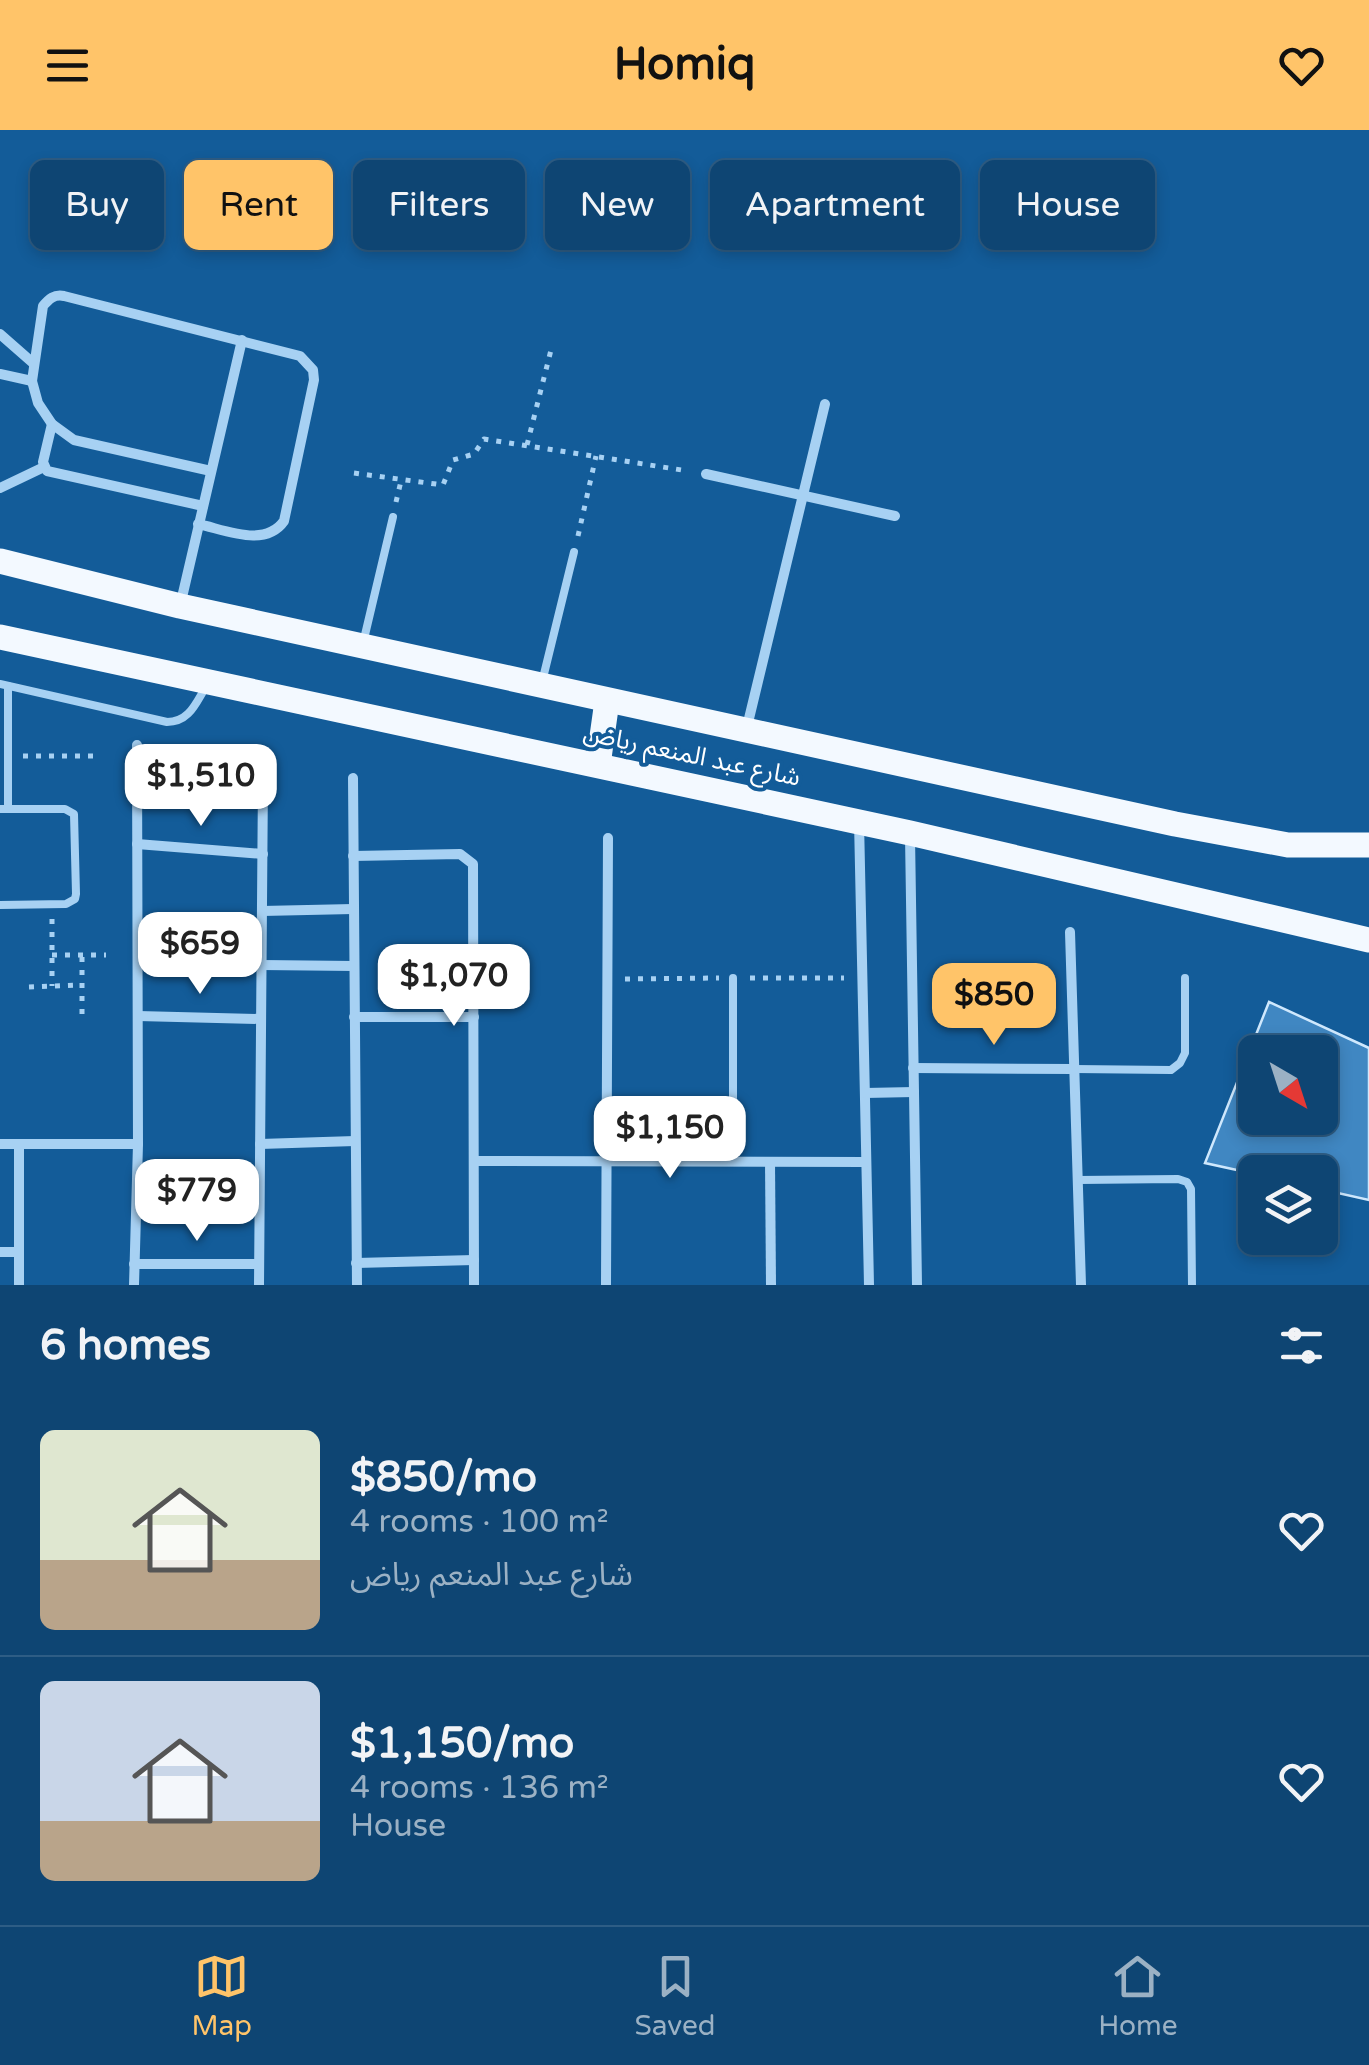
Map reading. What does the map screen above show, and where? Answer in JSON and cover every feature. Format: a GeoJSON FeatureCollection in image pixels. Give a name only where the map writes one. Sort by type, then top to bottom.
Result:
{"type":"FeatureCollection","features":[{"type":"Feature","properties":{"kind":"main road","name":"شارع عبد المنعم رياض"},"geometry":{"type":"LineString","coordinates":[[0,561],[180,606],[1175,824],[1288,845],[1369,845]]}},
{"type":"Feature","properties":{"kind":"main road","name":"شارع عبد المنعم رياض"},"geometry":{"type":"LineString","coordinates":[[0,636],[910,832],[1369,940]]}},
{"type":"Feature","properties":{"kind":"main road"},"geometry":{"type":"LineString","coordinates":[[598,765],[608,701]]}},
{"type":"Feature","properties":{"kind":"street"},"geometry":{"type":"LineString","coordinates":[[198,524],[258,536],[278,529],[284,520],[314,380],[312,370],[300,356],[59,295],[43,306],[32,381],[38,403],[52,424],[74,440],[211,471]]}},
{"type":"Feature","properties":{"kind":"street"},"geometry":{"type":"LineString","coordinates":[[0,334],[33,363]]}},
{"type":"Feature","properties":{"kind":"street"},"geometry":{"type":"LineString","coordinates":[[180,606],[242,340]]}},
{"type":"Feature","properties":{"kind":"street"},"geometry":{"type":"LineString","coordinates":[[0,374],[32,381]]}},
{"type":"Feature","properties":{"kind":"street"},"geometry":{"type":"LineString","coordinates":[[746,732],[825,404]]}},
{"type":"Feature","properties":{"kind":"street"},"geometry":{"type":"LineString","coordinates":[[44,467],[52,424]]}},
{"type":"Feature","properties":{"kind":"street"},"geometry":{"type":"LineString","coordinates":[[44,467],[52,473],[203,506]]}},
{"type":"Feature","properties":{"kind":"street"},"geometry":{"type":"LineString","coordinates":[[0,488],[44,467]]}},
{"type":"Feature","properties":{"kind":"street"},"geometry":{"type":"LineString","coordinates":[[706,474],[895,516]]}},
{"type":"Feature","properties":{"kind":"street"},"geometry":{"type":"LineString","coordinates":[[134,1285],[138,1144],[137,745]]}},
{"type":"Feature","properties":{"kind":"street"},"geometry":{"type":"LineString","coordinates":[[259,1285],[263,776]]}},
{"type":"Feature","properties":{"kind":"street"},"geometry":{"type":"LineString","coordinates":[[353,778],[356,1285]]}},
{"type":"Feature","properties":{"kind":"street"},"geometry":{"type":"LineString","coordinates":[[859,822],[868,1285]]}},
{"type":"Feature","properties":{"kind":"street"},"geometry":{"type":"LineString","coordinates":[[910,832],[917,1285]]}},
{"type":"Feature","properties":{"kind":"street"},"geometry":{"type":"LineString","coordinates":[[606,1285],[608,838]]}},
{"type":"Feature","properties":{"kind":"street"},"geometry":{"type":"LineString","coordinates":[[137,844],[262,854]]}},
{"type":"Feature","properties":{"kind":"street"},"geometry":{"type":"LineString","coordinates":[[353,856],[460,854],[470,859],[474,869],[474,1285]]}},
{"type":"Feature","properties":{"kind":"street"},"geometry":{"type":"LineString","coordinates":[[262,912],[354,909]]}},
{"type":"Feature","properties":{"kind":"street"},"geometry":{"type":"LineString","coordinates":[[1070,932],[1081,1285]]}},
{"type":"Feature","properties":{"kind":"street"},"geometry":{"type":"LineString","coordinates":[[262,966],[354,966]]}},
{"type":"Feature","properties":{"kind":"street"},"geometry":{"type":"LineString","coordinates":[[138,1016],[261,1019]]}},
{"type":"Feature","properties":{"kind":"street"},"geometry":{"type":"LineString","coordinates":[[354,1017],[474,1017]]}},
{"type":"Feature","properties":{"kind":"street"},"geometry":{"type":"LineString","coordinates":[[914,1068],[1074,1069]]}},
{"type":"Feature","properties":{"kind":"street"},"geometry":{"type":"LineString","coordinates":[[864,1093],[914,1092]]}},
{"type":"Feature","properties":{"kind":"street"},"geometry":{"type":"LineString","coordinates":[[260,1144],[355,1141]]}},
{"type":"Feature","properties":{"kind":"street"},"geometry":{"type":"LineString","coordinates":[[0,1144],[138,1144]]}},
{"type":"Feature","properties":{"kind":"street"},"geometry":{"type":"LineString","coordinates":[[19,1144],[19,1285]]}},
{"type":"Feature","properties":{"kind":"street"},"geometry":{"type":"LineString","coordinates":[[474,1161],[866,1162]]}},
{"type":"Feature","properties":{"kind":"street"},"geometry":{"type":"LineString","coordinates":[[770,1162],[771,1285]]}},
{"type":"Feature","properties":{"kind":"street"},"geometry":{"type":"LineString","coordinates":[[0,1252],[19,1252]]}},
{"type":"Feature","properties":{"kind":"street"},"geometry":{"type":"LineString","coordinates":[[356,1263],[474,1260]]}},
{"type":"Feature","properties":{"kind":"street"},"geometry":{"type":"LineString","coordinates":[[134,1264],[259,1264]]}},
{"type":"Feature","properties":{"kind":"lane"},"geometry":{"type":"LineString","coordinates":[[363,644],[392,517]]}},
{"type":"Feature","properties":{"kind":"lane"},"geometry":{"type":"LineString","coordinates":[[541,685],[574,552]]}},
{"type":"Feature","properties":{"kind":"lane"},"geometry":{"type":"LineString","coordinates":[[0,905],[71,903],[76,894],[76,818],[64,808],[4,809],[8,756],[4,685],[178,722],[188,716],[210,681]]}},
{"type":"Feature","properties":{"kind":"lane"},"geometry":{"type":"LineString","coordinates":[[733,978],[733,1161]]}},
{"type":"Feature","properties":{"kind":"lane"},"geometry":{"type":"LineString","coordinates":[[1074,1069],[1171,1070],[1180,1064],[1185,1053],[1186,978]]}},
{"type":"Feature","properties":{"kind":"lane"},"geometry":{"type":"LineString","coordinates":[[1078,1180],[1187,1182],[1192,1189],[1192,1285]]}},
{"type":"Feature","properties":{"kind":"path"},"geometry":{"type":"LineString","coordinates":[[527,445],[552,346]]}},
{"type":"Feature","properties":{"kind":"path"},"geometry":{"type":"LineString","coordinates":[[354,473],[436,486],[446,480],[454,460],[474,454],[480,440],[706,474]]}},
{"type":"Feature","properties":{"kind":"path"},"geometry":{"type":"LineString","coordinates":[[574,552],[596,456]]}},
{"type":"Feature","properties":{"kind":"path"},"geometry":{"type":"LineString","coordinates":[[8,756],[95,756]]}},
{"type":"Feature","properties":{"kind":"path"},"geometry":{"type":"LineString","coordinates":[[52,904],[52,986]]}},
{"type":"Feature","properties":{"kind":"path"},"geometry":{"type":"LineString","coordinates":[[82,955],[82,1014]]}},
{"type":"Feature","properties":{"kind":"path"},"geometry":{"type":"LineString","coordinates":[[52,956],[106,955]]}},
{"type":"Feature","properties":{"kind":"path"},"geometry":{"type":"LineString","coordinates":[[30,987],[82,986]]}},
{"type":"Feature","properties":{"kind":"building"},"geometry":{"type":"Polygon","coordinates":[[[1269,1002],[1369,1048],[1369,1200],[1338,1193],[1338,1155],[1238,1155],[1238,1170],[1205,1163],[1238,1080],[1238,1135],[1338,1135],[1338,1035],[1256,1035],[1269,1002]]]}}]}
